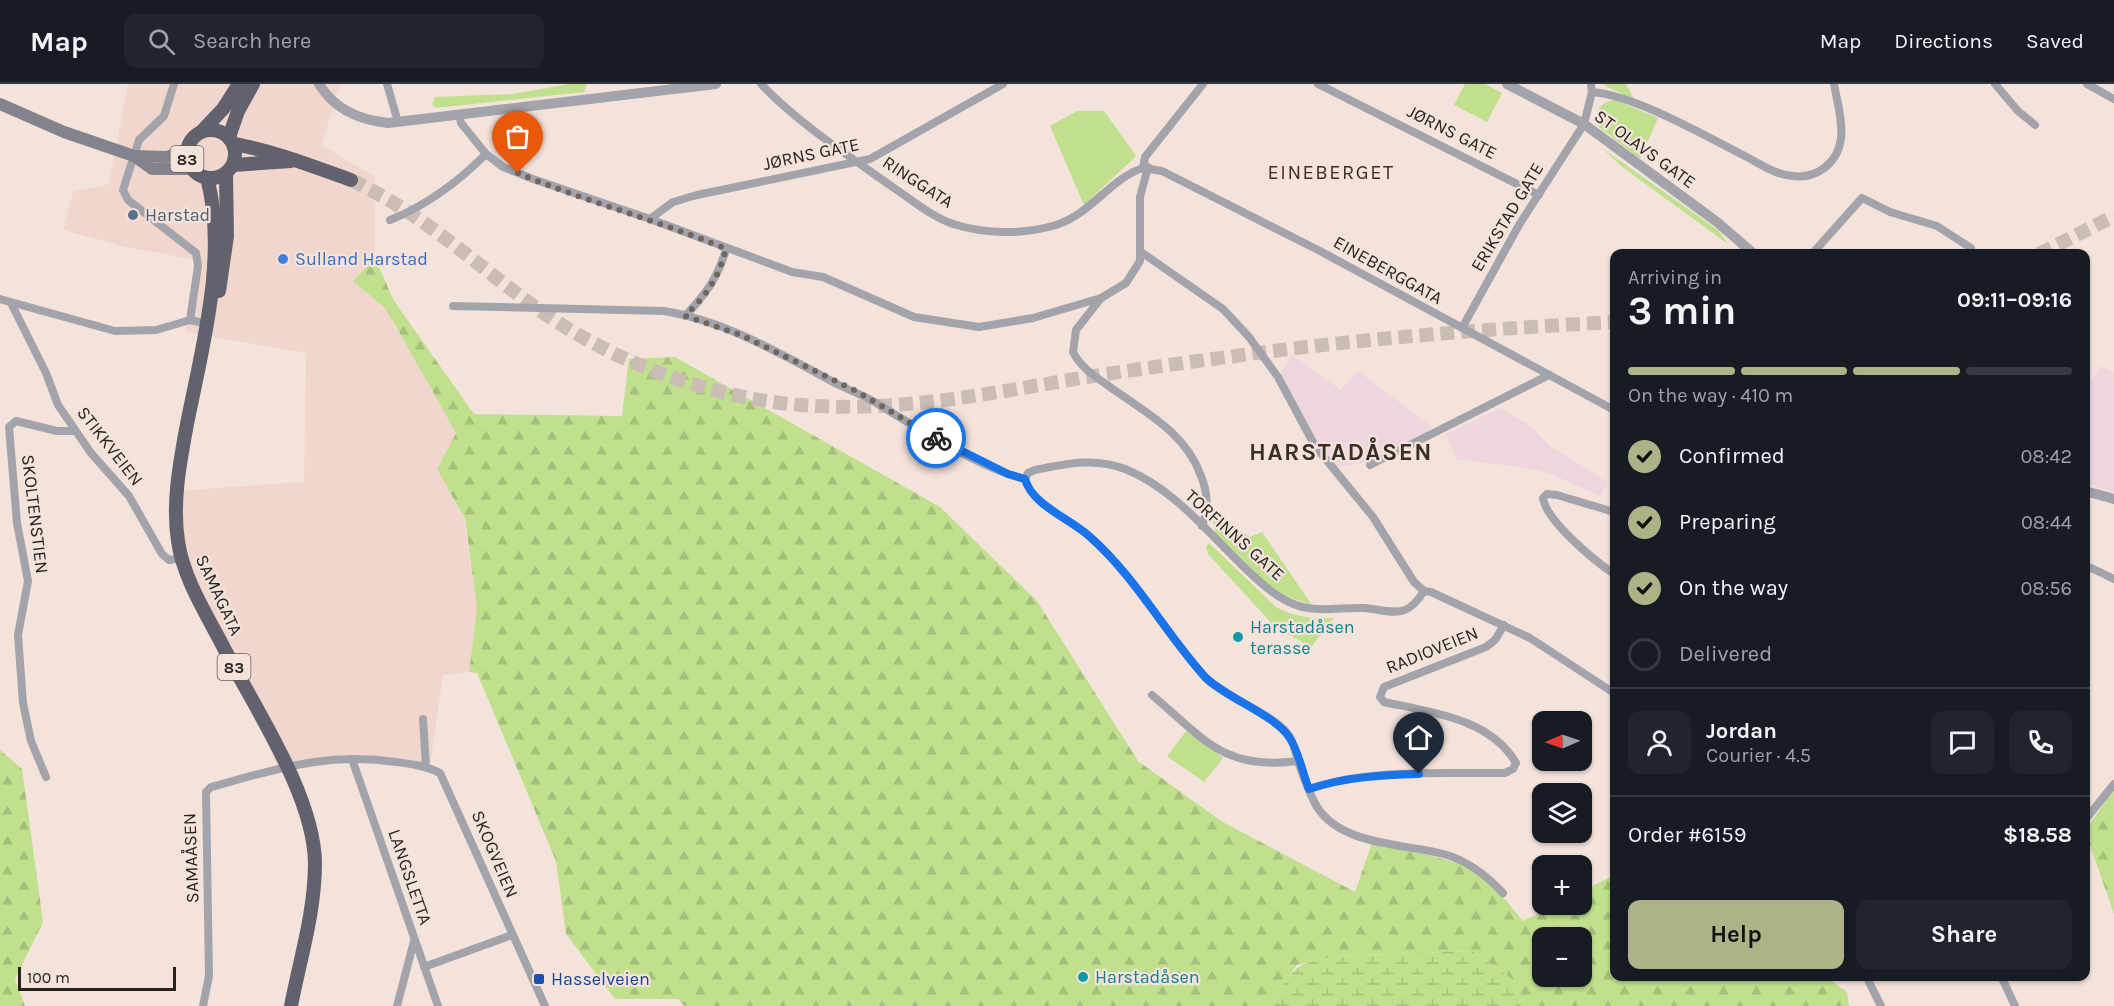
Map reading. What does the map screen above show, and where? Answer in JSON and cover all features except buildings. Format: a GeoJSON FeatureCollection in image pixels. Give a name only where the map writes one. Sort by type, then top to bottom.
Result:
{"type":"FeatureCollection","features":[{"type":"Feature","properties":{"kind":"highway","name":"83"},"geometry":{"type":"LineString","coordinates":[[239,84],[223,109],[194,136],[187,149],[187,160],[192,169],[207,178],[230,169],[291,161]]}},
{"type":"Feature","properties":{"kind":"highway","name":"83"},"geometry":{"type":"LineString","coordinates":[[230,169],[236,155],[231,141],[238,111],[253,84]]}},
{"type":"Feature","properties":{"kind":"highway","name":"83"},"geometry":{"type":"LineString","coordinates":[[202,131],[219,131],[231,141],[268,150],[291,161],[351,180]]}},
{"type":"Feature","properties":{"kind":"highway","name":"SAMAGATA"},"geometry":{"type":"LineString","coordinates":[[230,169],[225,248],[218,292],[208,324],[177,486],[176,528],[182,558],[209,618],[285,765],[305,811],[315,862],[311,912],[291,1006]]}},
{"type":"Feature","properties":{"kind":"highway","name":"SAMAGATA"},"geometry":{"type":"LineString","coordinates":[[207,178],[214,224],[208,324]]}},
{"type":"Feature","properties":{"kind":"main road"},"geometry":{"type":"LineString","coordinates":[[0,104],[64,132],[134,156],[152,169],[192,169]]}},
{"type":"Feature","properties":{"kind":"main road"},"geometry":{"type":"LineString","coordinates":[[134,156],[167,157],[187,149]]}},
{"type":"Feature","properties":{"kind":"street"},"geometry":{"type":"LineString","coordinates":[[174,84],[167,110],[158,122],[142,135],[124,195],[196,253],[198,260],[190,320]]}},
{"type":"Feature","properties":{"kind":"street"},"geometry":{"type":"LineString","coordinates":[[318,84],[336,104],[356,116],[378,122],[398,122],[716,84]]}},
{"type":"Feature","properties":{"kind":"street"},"geometry":{"type":"LineString","coordinates":[[387,84],[398,122]]}},
{"type":"Feature","properties":{"kind":"street","name":"RINGGATA"},"geometry":{"type":"LineString","coordinates":[[761,84],[775,99],[858,163],[950,223],[975,230],[996,232],[1036,229],[1072,218],[1127,176],[1145,167]]}},
{"type":"Feature","properties":{"kind":"street","name":"JØRNS GATE"},"geometry":{"type":"LineString","coordinates":[[650,219],[673,202],[697,195],[858,163],[880,154],[945,119],[990,87],[1003,84]]}},
{"type":"Feature","properties":{"kind":"street"},"geometry":{"type":"LineString","coordinates":[[459,115],[467,132],[486,154],[503,167],[532,179],[650,219],[792,272],[823,277],[929,321],[979,327],[1033,318],[1101,298],[1126,283],[1140,261],[1140,197],[1145,158],[1203,84]]}},
{"type":"Feature","properties":{"kind":"street","name":"JØRNS GATE"},"geometry":{"type":"LineString","coordinates":[[1318,84],[1539,195]]}},
{"type":"Feature","properties":{"kind":"street","name":"ST OLAVS GATE"},"geometry":{"type":"LineString","coordinates":[[1507,84],[1584,124],[1718,222],[1740,248]]}},
{"type":"Feature","properties":{"kind":"street"},"geometry":{"type":"LineString","coordinates":[[1591,88],[1610,93],[1683,124],[1774,171],[1792,176],[1808,176],[1825,168],[1837,154],[1841,138],[1834,84]]}},
{"type":"Feature","properties":{"kind":"street"},"geometry":{"type":"LineString","coordinates":[[1995,84],[2018,111],[2035,125]]}},
{"type":"Feature","properties":{"kind":"street"},"geometry":{"type":"LineString","coordinates":[[2087,84],[2114,99]]}},
{"type":"Feature","properties":{"kind":"street","name":"ERIKSTAD GATE"},"geometry":{"type":"LineString","coordinates":[[1462,328],[1539,195],[1584,124],[1591,88]]}},
{"type":"Feature","properties":{"kind":"street"},"geometry":{"type":"LineString","coordinates":[[390,220],[417,208],[442,192],[486,154]]}},
{"type":"Feature","properties":{"kind":"street","name":"EINEBERGGATA"},"geometry":{"type":"LineString","coordinates":[[1145,167],[1162,171],[1311,246],[1610,408]]}},
{"type":"Feature","properties":{"kind":"street"},"geometry":{"type":"LineString","coordinates":[[1816,249],[1862,198],[1890,212],[1937,226],[1971,248]]}},
{"type":"Feature","properties":{"kind":"street"},"geometry":{"type":"LineString","coordinates":[[685,316],[706,294],[720,272],[726,249]]}},
{"type":"Feature","properties":{"kind":"street"},"geometry":{"type":"LineString","coordinates":[[1141,252],[1223,309],[1249,337],[1278,377],[1315,446],[1373,517],[1414,582],[1424,591],[1442,596],[1530,638],[1610,690]]}},
{"type":"Feature","properties":{"kind":"street"},"geometry":{"type":"LineString","coordinates":[[1101,298],[1076,330],[1073,352],[1091,374],[1172,432],[1186,446],[1198,466],[1206,492],[1207,515],[1202,526]]}},
{"type":"Feature","properties":{"kind":"street"},"geometry":{"type":"LineString","coordinates":[[0,299],[54,312],[115,331],[156,330],[190,320],[208,324]]}},
{"type":"Feature","properties":{"kind":"street","name":"STIKKVEIEN"},"geometry":{"type":"LineString","coordinates":[[11,303],[46,373],[58,405],[75,431],[129,496],[162,554],[169,560],[182,558]]}},
{"type":"Feature","properties":{"kind":"street"},"geometry":{"type":"LineString","coordinates":[[453,306],[664,311],[685,316],[741,335],[856,391],[903,421],[960,451],[1025,479],[1033,495],[1089,535],[1121,569],[1206,678],[1220,692],[1276,724],[1288,734],[1317,807],[1341,829],[1365,838],[1455,858],[1489,878],[1503,893]]}},
{"type":"Feature","properties":{"kind":"street"},"geometry":{"type":"LineString","coordinates":[[1370,465],[1550,375]]}},
{"type":"Feature","properties":{"kind":"street","name":"SKOLTENSTIEN"},"geometry":{"type":"LineString","coordinates":[[46,777],[31,741],[23,703],[18,635],[28,581],[17,523],[9,427],[16,422],[57,431],[75,431]]}},
{"type":"Feature","properties":{"kind":"street","name":"TORFINNS GATE"},"geometry":{"type":"LineString","coordinates":[[1025,479],[1028,473],[1035,470],[1071,463],[1097,461],[1113,465],[1153,484],[1202,526],[1264,586],[1299,606],[1395,613],[1410,608],[1424,591]]}},
{"type":"Feature","properties":{"kind":"street"},"geometry":{"type":"LineString","coordinates":[[2090,492],[2114,499]]}},
{"type":"Feature","properties":{"kind":"street"},"geometry":{"type":"LineString","coordinates":[[1610,511],[1557,495],[1547,494],[1543,498],[1551,514],[1578,546],[1610,571]]}},
{"type":"Feature","properties":{"kind":"street"},"geometry":{"type":"LineString","coordinates":[[2090,567],[2114,579]]}},
{"type":"Feature","properties":{"kind":"street","name":"RADIOVEIEN"},"geometry":{"type":"LineString","coordinates":[[1309,789],[1324,783],[1376,776],[1504,772],[1513,769],[1516,763],[1512,756],[1477,728],[1449,716],[1384,702],[1380,697],[1384,687],[1486,647],[1495,640],[1504,625]]}},
{"type":"Feature","properties":{"kind":"street"},"geometry":{"type":"LineString","coordinates":[[1152,695],[1228,756],[1254,763],[1298,760]]}},
{"type":"Feature","properties":{"kind":"street"},"geometry":{"type":"LineString","coordinates":[[285,765],[352,759],[426,767],[423,719]]}},
{"type":"Feature","properties":{"kind":"street","name":"LANGSLETTA"},"geometry":{"type":"LineString","coordinates":[[352,759],[438,1006]]}},
{"type":"Feature","properties":{"kind":"street","name":"SAMAÅSEN"},"geometry":{"type":"LineString","coordinates":[[202,1006],[209,976],[206,792],[211,787],[285,765]]}},
{"type":"Feature","properties":{"kind":"street","name":"SKOGVEIEN"},"geometry":{"type":"LineString","coordinates":[[426,767],[440,773],[446,781],[545,1006]]}},
{"type":"Feature","properties":{"kind":"street"},"geometry":{"type":"LineString","coordinates":[[2090,813],[2114,784]]}},
{"type":"Feature","properties":{"kind":"street"},"geometry":{"type":"LineString","coordinates":[[424,967],[512,934]]}},
{"type":"Feature","properties":{"kind":"street"},"geometry":{"type":"LineString","coordinates":[[397,1006],[414,940]]}},
{"type":"Feature","properties":{"kind":"street"},"geometry":{"type":"LineString","coordinates":[[1868,981],[1881,1006]]}},
{"type":"Feature","properties":{"kind":"street"},"geometry":{"type":"LineString","coordinates":[[2003,981],[2015,1006]]}},
{"type":"Feature","properties":{"kind":"shaded area"},"geometry":{"type":"Polygon","coordinates":[[[128,84],[340,84],[322,145],[375,177],[375,258],[353,281],[386,309],[456,433],[437,469],[464,519],[477,608],[469,672],[443,675],[430,765],[346,762],[280,771],[172,548],[175,491],[304,482],[306,353],[185,332],[198,260],[125,247],[63,230],[73,192],[109,184],[128,84]]]}},
{"type":"Feature","properties":{"kind":"shaded area"},"geometry":{"type":"Polygon","coordinates":[[[1292,355],[1341,390],[1358,371],[1430,425],[1432,429],[1377,460],[1335,468],[1320,447],[1281,373],[1292,355]]]}},
{"type":"Feature","properties":{"kind":"shaded area"},"geometry":{"type":"Polygon","coordinates":[[[2101,366],[2114,373],[2114,492],[2090,485],[2090,383],[2101,366]]]}},
{"type":"Feature","properties":{"kind":"shaded area"},"geometry":{"type":"Polygon","coordinates":[[[1501,408],[1532,427],[1549,445],[1608,482],[1600,496],[1551,474],[1529,468],[1456,459],[1446,434],[1501,408]]]}},
{"type":"Feature","properties":{"kind":"green space"},"geometry":{"type":"Polygon","coordinates":[[[569,84],[587,84],[584,92],[436,108],[432,104],[435,97],[513,94],[569,84]]]}},
{"type":"Feature","properties":{"kind":"green space"},"geometry":{"type":"Polygon","coordinates":[[[1465,84],[1485,84],[1502,93],[1487,122],[1454,105],[1465,84]]]}},
{"type":"Feature","properties":{"kind":"green space"},"geometry":{"type":"Polygon","coordinates":[[[1604,84],[1626,84],[1634,99],[1607,87],[1604,84]]]}},
{"type":"Feature","properties":{"kind":"green space"},"geometry":{"type":"Polygon","coordinates":[[[1615,100],[1658,118],[1640,159],[1599,127],[1597,117],[1599,109],[1605,103],[1615,100]]]}},
{"type":"Feature","properties":{"kind":"green space"},"geometry":{"type":"Polygon","coordinates":[[[1077,111],[1104,111],[1136,156],[1084,205],[1050,126],[1077,111]]]}},
{"type":"Feature","properties":{"kind":"green space"},"geometry":{"type":"Polygon","coordinates":[[[1602,148],[1719,231],[1728,244],[1621,166],[1602,148]]]}},
{"type":"Feature","properties":{"kind":"green space"},"geometry":{"type":"Polygon","coordinates":[[[375,258],[394,301],[474,414],[622,416],[629,359],[675,357],[940,507],[1037,601],[1138,761],[1221,821],[1355,892],[1373,840],[1480,869],[1523,921],[1535,915],[1592,915],[1592,886],[1610,877],[1610,981],[1832,981],[1847,992],[1849,1006],[1521,1006],[1513,980],[1472,951],[1338,956],[1297,965],[1272,999],[1281,1006],[684,1006],[678,999],[615,999],[566,934],[556,861],[477,673],[469,672],[477,608],[465,519],[437,469],[456,433],[386,309],[353,281],[375,258]]]}},
{"type":"Feature","properties":{"kind":"green space"},"geometry":{"type":"Polygon","coordinates":[[[1211,512],[1250,537],[1262,532],[1312,605],[1282,595],[1263,580],[1216,535],[1211,512]]]}},
{"type":"Feature","properties":{"kind":"green space"},"geometry":{"type":"Polygon","coordinates":[[[1209,543],[1276,607],[1304,617],[1334,618],[1311,647],[1275,627],[1208,554],[1206,547],[1209,543]]]}},
{"type":"Feature","properties":{"kind":"green space"},"geometry":{"type":"Polygon","coordinates":[[[1187,730],[1223,758],[1204,782],[1167,756],[1187,730]]]}},
{"type":"Feature","properties":{"kind":"green space"},"geometry":{"type":"Polygon","coordinates":[[[0,750],[22,769],[43,922],[15,979],[25,1006],[0,1006],[0,750]]]}},
{"type":"Feature","properties":{"kind":"green space"},"geometry":{"type":"Polygon","coordinates":[[[2114,789],[2114,914],[2090,845],[2090,824],[2114,789]]]}},
{"type":"Feature","properties":{"kind":"green space"},"geometry":{"type":"Polygon","coordinates":[[[1472,951],[1513,980],[1521,1006],[1281,1006],[1272,999],[1298,968],[1313,961],[1338,956],[1472,951]]]}},
{"type":"Feature","properties":{"kind":"tunnel"},"geometry":{"type":"LineString","coordinates":[[351,180],[401,207],[532,305],[576,334],[607,350],[639,365],[708,389],[760,400],[809,406],[858,407],[907,404],[1166,365],[1324,345],[1469,331],[1610,322]]}},
{"type":"Feature","properties":{"kind":"tunnel"},"geometry":{"type":"LineString","coordinates":[[2049,249],[2114,216]]}},
{"type":"Feature","properties":{"kind":"way so far"},"geometry":{"type":"LineString","coordinates":[[518,173],[650,219],[726,249],[720,272],[706,294],[685,316],[729,330],[803,365],[856,391],[903,421],[936,438]]}},
{"type":"Feature","properties":{"kind":"place","name":"Harstad"},"geometry":{"type":"Point","coordinates":[133,215]}},
{"type":"Feature","properties":{"kind":"place","name":"Sulland Harstad"},"geometry":{"type":"Point","coordinates":[283,259]}},
{"type":"Feature","properties":{"kind":"place","name":"Harstadåsen terasse"},"geometry":{"type":"Point","coordinates":[1238,637]}},
{"type":"Feature","properties":{"kind":"place","name":"Harstadåsen"},"geometry":{"type":"Point","coordinates":[1083,977]}},
{"type":"Feature","properties":{"kind":"place","name":"Hasselveien"},"geometry":{"type":"Point","coordinates":[539,979]}},
{"type":"Feature","properties":{"kind":"district","name":"EINEBERGET"},"geometry":{"type":"Point","coordinates":[1331,172]}},
{"type":"Feature","properties":{"kind":"district","name":"HARSTADÅSEN"},"geometry":{"type":"Point","coordinates":[1341,452]}},
{"type":"Feature","properties":{"kind":"route"},"geometry":{"type":"LineString","coordinates":[[936,438],[1008,474],[1025,479],[1033,495],[1089,535],[1121,569],[1206,678],[1220,692],[1276,724],[1288,734],[1309,789],[1324,783],[1376,776],[1419,774]]}}]}
